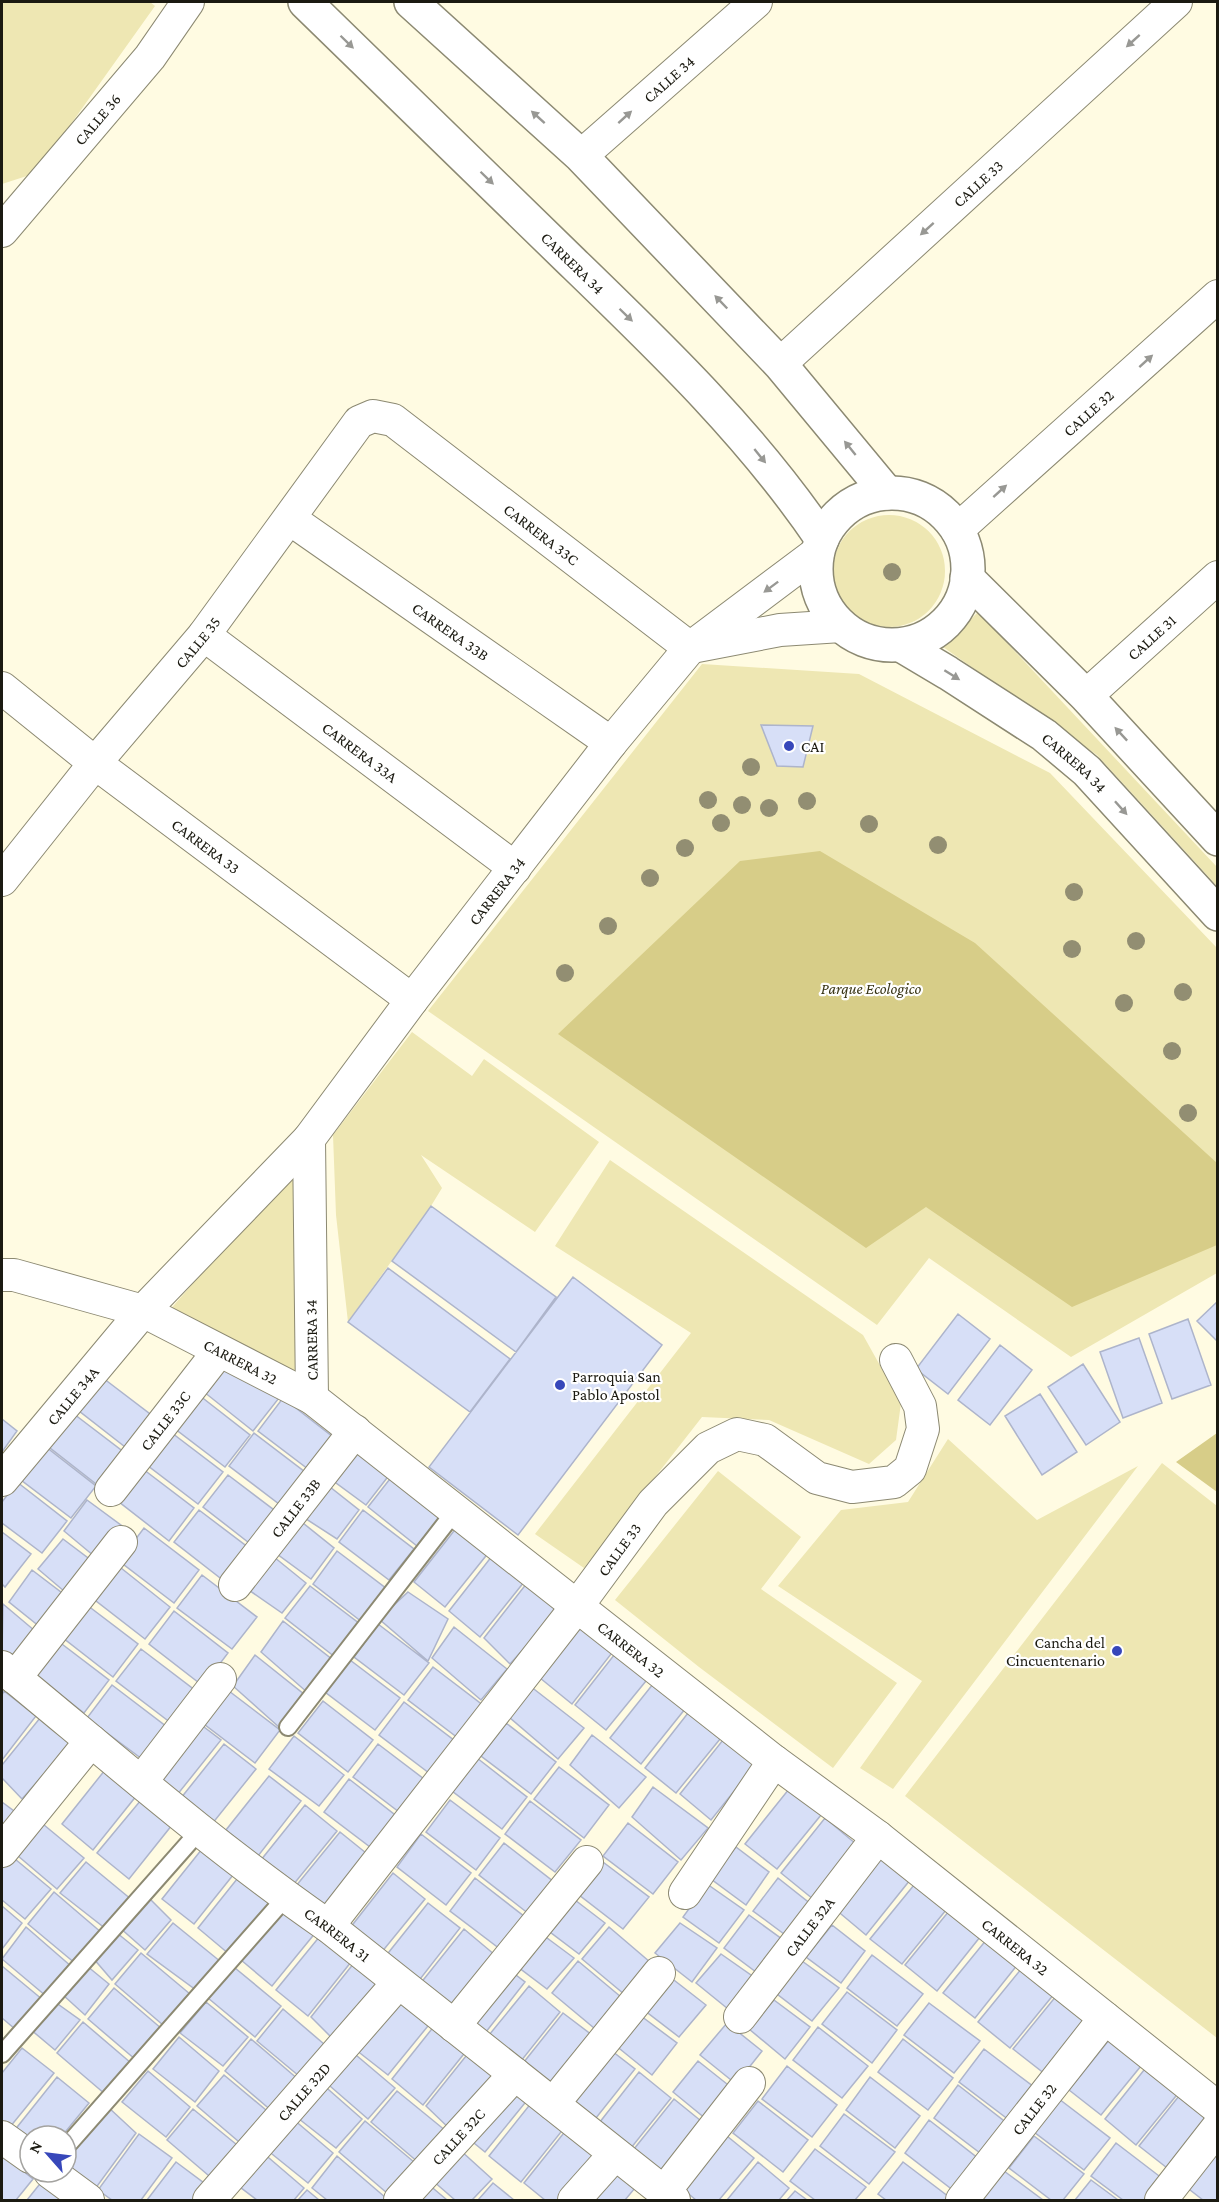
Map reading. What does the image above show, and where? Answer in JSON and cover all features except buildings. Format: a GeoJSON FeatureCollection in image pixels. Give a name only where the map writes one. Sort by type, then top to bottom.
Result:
{"type":"FeatureCollection","features":[{"type":"Feature","properties":{"kind":"main road","name":"CARRERA 34"},"geometry":{"type":"LineString","coordinates":[[305,2],[686,373],[792,495],[820,545]]}},
{"type":"Feature","properties":{"kind":"main road"},"geometry":{"type":"LineString","coordinates":[[411,2],[581,156],[780,364],[887,493]]}},
{"type":"Feature","properties":{"kind":"main road"},"geometry":{"type":"LineString","coordinates":[[887,493],[908,495],[927,501],[944,514],[957,530],[967,561],[967,578],[962,597],[952,615],[938,629],[921,639],[901,645],[869,642],[854,636],[841,626],[828,611],[819,592],[816,573],[820,545],[833,522],[848,507],[866,498],[887,493]]}},
{"type":"Feature","properties":{"kind":"main road"},"geometry":{"type":"LineString","coordinates":[[967,578],[1086,696],[1218,838]]}},
{"type":"Feature","properties":{"kind":"main road","name":"CARRERA 34"},"geometry":{"type":"LineString","coordinates":[[901,645],[1044,735],[1087,771],[1218,914]]}},
{"type":"Feature","properties":{"kind":"street","name":"CALLE 36"},"geometry":{"type":"LineString","coordinates":[[3,227],[150,57],[188,2]]}},
{"type":"Feature","properties":{"kind":"street","name":"CALLE 34"},"geometry":{"type":"LineString","coordinates":[[581,156],[756,2]]}},
{"type":"Feature","properties":{"kind":"street","name":"CALLE 33"},"geometry":{"type":"LineString","coordinates":[[780,364],[1176,2]]}},
{"type":"Feature","properties":{"kind":"street","name":"CALLE 32"},"geometry":{"type":"LineString","coordinates":[[957,530],[1218,296]]}},
{"type":"Feature","properties":{"kind":"street","name":"CALLE 35"},"geometry":{"type":"LineString","coordinates":[[2,880],[95,763],[204,635],[359,422],[373,416],[393,420]]}},
{"type":"Feature","properties":{"kind":"street","name":"CARRERA 33C"},"geometry":{"type":"LineString","coordinates":[[393,420],[690,648]]}},
{"type":"Feature","properties":{"kind":"street","name":"CARRERA 33B"},"geometry":{"type":"LineString","coordinates":[[290,519],[611,743]]}},
{"type":"Feature","properties":{"kind":"street","name":"CARRERA 34"},"geometry":{"type":"LineString","coordinates":[[143,1311],[309,1138],[412,1000],[611,743],[690,648],[820,545]]}},
{"type":"Feature","properties":{"kind":"street","name":"CALLE 31"},"geometry":{"type":"LineString","coordinates":[[1086,696],[1218,577]]}},
{"type":"Feature","properties":{"kind":"street"},"geometry":{"type":"LineString","coordinates":[[690,648],[780,630],[841,626]]}},
{"type":"Feature","properties":{"kind":"street","name":"CARRERA 33A"},"geometry":{"type":"LineString","coordinates":[[204,635],[515,868]]}},
{"type":"Feature","properties":{"kind":"street","name":"CARRERA 33"},"geometry":{"type":"LineString","coordinates":[[2,688],[95,763],[412,1000]]}},
{"type":"Feature","properties":{"kind":"street","name":"CARRERA 34"},"geometry":{"type":"LineString","coordinates":[[309,1138],[312,1398]]}},
{"type":"Feature","properties":{"kind":"street","name":"CARRERA 32"},"geometry":{"type":"LineString","coordinates":[[2,1275],[14,1275],[143,1311],[312,1398],[774,1761],[878,1837],[1218,2108]]}},
{"type":"Feature","properties":{"kind":"street","name":"CALLE 34A"},"geometry":{"type":"LineString","coordinates":[[2,1480],[143,1311]]}},
{"type":"Feature","properties":{"kind":"street","name":"CALLE 33C"},"geometry":{"type":"LineString","coordinates":[[111,1490],[219,1351]]}},
{"type":"Feature","properties":{"kind":"street","name":"CALLE 33"},"geometry":{"type":"LineString","coordinates":[[328,1926],[578,1605],[653,1503],[708,1448],[737,1434],[765,1440],[817,1478],[852,1487],[894,1482],[910,1469],[923,1429],[920,1406],[896,1360]]}},
{"type":"Feature","properties":{"kind":"street","name":"CALLE 33B"},"geometry":{"type":"LineString","coordinates":[[235,1585],[355,1431]]}},
{"type":"Feature","properties":{"kind":"street"},"geometry":{"type":"LineString","coordinates":[[8,1673],[121,1542]]}},
{"type":"Feature","properties":{"kind":"street","name":"CARRERA 31"},"geometry":{"type":"LineString","coordinates":[[8,1673],[286,1897],[328,1926],[669,2196]]}},
{"type":"Feature","properties":{"kind":"street"},"geometry":{"type":"LineString","coordinates":[[141,1782],[220,1679]]}},
{"type":"Feature","properties":{"kind":"street"},"geometry":{"type":"LineString","coordinates":[[2,1851],[91,1741]]}},
{"type":"Feature","properties":{"kind":"street"},"geometry":{"type":"LineString","coordinates":[[685,1893],[774,1761]]}},
{"type":"Feature","properties":{"kind":"street","name":"CALLE 32A"},"geometry":{"type":"LineString","coordinates":[[740,2017],[878,1837]]}},
{"type":"Feature","properties":{"kind":"street"},"geometry":{"type":"LineString","coordinates":[[454,2026],[587,1862]]}},
{"type":"Feature","properties":{"kind":"street"},"geometry":{"type":"LineString","coordinates":[[553,2104],[659,1973]]}},
{"type":"Feature","properties":{"kind":"street","name":"CALLE 32D"},"geometry":{"type":"LineString","coordinates":[[209,2200],[398,1983]]}},
{"type":"Feature","properties":{"kind":"street","name":"CALLE 32"},"geometry":{"type":"LineString","coordinates":[[962,2200],[1105,2018]]}},
{"type":"Feature","properties":{"kind":"street","name":"CALLE 32C"},"geometry":{"type":"LineString","coordinates":[[400,2200],[515,2074]]}},
{"type":"Feature","properties":{"kind":"street"},"geometry":{"type":"LineString","coordinates":[[669,2196],[749,2083]]}},
{"type":"Feature","properties":{"kind":"street"},"geometry":{"type":"LineString","coordinates":[[1161,2200],[1218,2127]]}},
{"type":"Feature","properties":{"kind":"street"},"geometry":{"type":"LineString","coordinates":[[2,2137],[18,2148]]}},
{"type":"Feature","properties":{"kind":"street"},"geometry":{"type":"LineString","coordinates":[[574,2200],[615,2154]]}},
{"type":"Feature","properties":{"kind":"street"},"geometry":{"type":"LineString","coordinates":[[67,2184],[88,2200]]}},
{"type":"Feature","properties":{"kind":"lane"},"geometry":{"type":"LineString","coordinates":[[288,1727],[456,1510]]}},
{"type":"Feature","properties":{"kind":"lane"},"geometry":{"type":"LineString","coordinates":[[2,2054],[201,1829]]}},
{"type":"Feature","properties":{"kind":"lane"},"geometry":{"type":"LineString","coordinates":[[78,2133],[286,1897]]}},
{"type":"Feature","properties":{"kind":"green space"},"geometry":{"type":"Polygon","coordinates":[[[2,2],[150,2],[155,6],[36,173],[2,184],[2,2]]]}},
{"type":"Feature","properties":{"kind":"green space"},"geometry":{"type":"Polygon","coordinates":[[[889,515],[910,520],[928,532],[940,550],[945,571],[940,592],[928,610],[910,622],[889,627],[868,622],[850,610],[838,592],[833,571],[838,550],[850,532],[868,520],[889,515]]]}},
{"type":"Feature","properties":{"kind":"green space"},"geometry":{"type":"Polygon","coordinates":[[[978,612],[1217,867],[1217,886],[1097,755],[943,647],[978,612]]]}},
{"type":"Feature","properties":{"kind":"green space","name":"Parque Ecologico"},"geometry":{"type":"Polygon","coordinates":[[[702,664],[859,674],[1050,773],[1217,948],[1217,1273],[1071,1357],[929,1258],[877,1325],[428,1011],[702,664]]]}},
{"type":"Feature","properties":{"kind":"green space"},"geometry":{"type":"Polygon","coordinates":[[[820,851],[975,943],[1217,1163],[1217,1245],[1072,1307],[926,1207],[866,1248],[558,1034],[740,861],[820,851]]]}},
{"type":"Feature","properties":{"kind":"green space"},"geometry":{"type":"Polygon","coordinates":[[[412,1032],[472,1076],[484,1059],[599,1142],[535,1232],[421,1155],[442,1188],[348,1322],[336,1215],[333,1135],[412,1032]]]}},
{"type":"Feature","properties":{"kind":"green space"},"geometry":{"type":"Polygon","coordinates":[[[610,1160],[863,1335],[901,1403],[896,1440],[869,1464],[769,1420],[702,1417],[584,1568],[535,1534],[691,1333],[555,1246],[610,1160]]]}},
{"type":"Feature","properties":{"kind":"green space"},"geometry":{"type":"Polygon","coordinates":[[[297,1164],[298,1380],[168,1312],[297,1164]]]}},
{"type":"Feature","properties":{"kind":"green space"},"geometry":{"type":"Polygon","coordinates":[[[1217,1433],[1217,1492],[1176,1462],[1217,1433]]]}},
{"type":"Feature","properties":{"kind":"green space"},"geometry":{"type":"Polygon","coordinates":[[[948,1439],[1037,1520],[1138,1466],[893,1789],[860,1768],[922,1681],[778,1586],[841,1510],[908,1502],[948,1439]]]}},
{"type":"Feature","properties":{"kind":"green space","name":"Cancha del Cincuentenario"},"geometry":{"type":"Polygon","coordinates":[[[1162,1463],[1217,1506],[1217,2038],[905,1796],[1162,1463]]]}},
{"type":"Feature","properties":{"kind":"green space"},"geometry":{"type":"Polygon","coordinates":[[[718,1471],[801,1537],[761,1589],[897,1683],[833,1768],[615,1600],[718,1471]]]}},
{"type":"Feature","properties":{"kind":"place","name":"CAI"},"geometry":{"type":"Point","coordinates":[789,746]}},
{"type":"Feature","properties":{"kind":"place","name":"Parroquia San Pablo Apostol"},"geometry":{"type":"Point","coordinates":[560,1385]}},
{"type":"Feature","properties":{"kind":"place","name":"Cancha del Cincuentenario"},"geometry":{"type":"Point","coordinates":[1117,1651]}}]}
